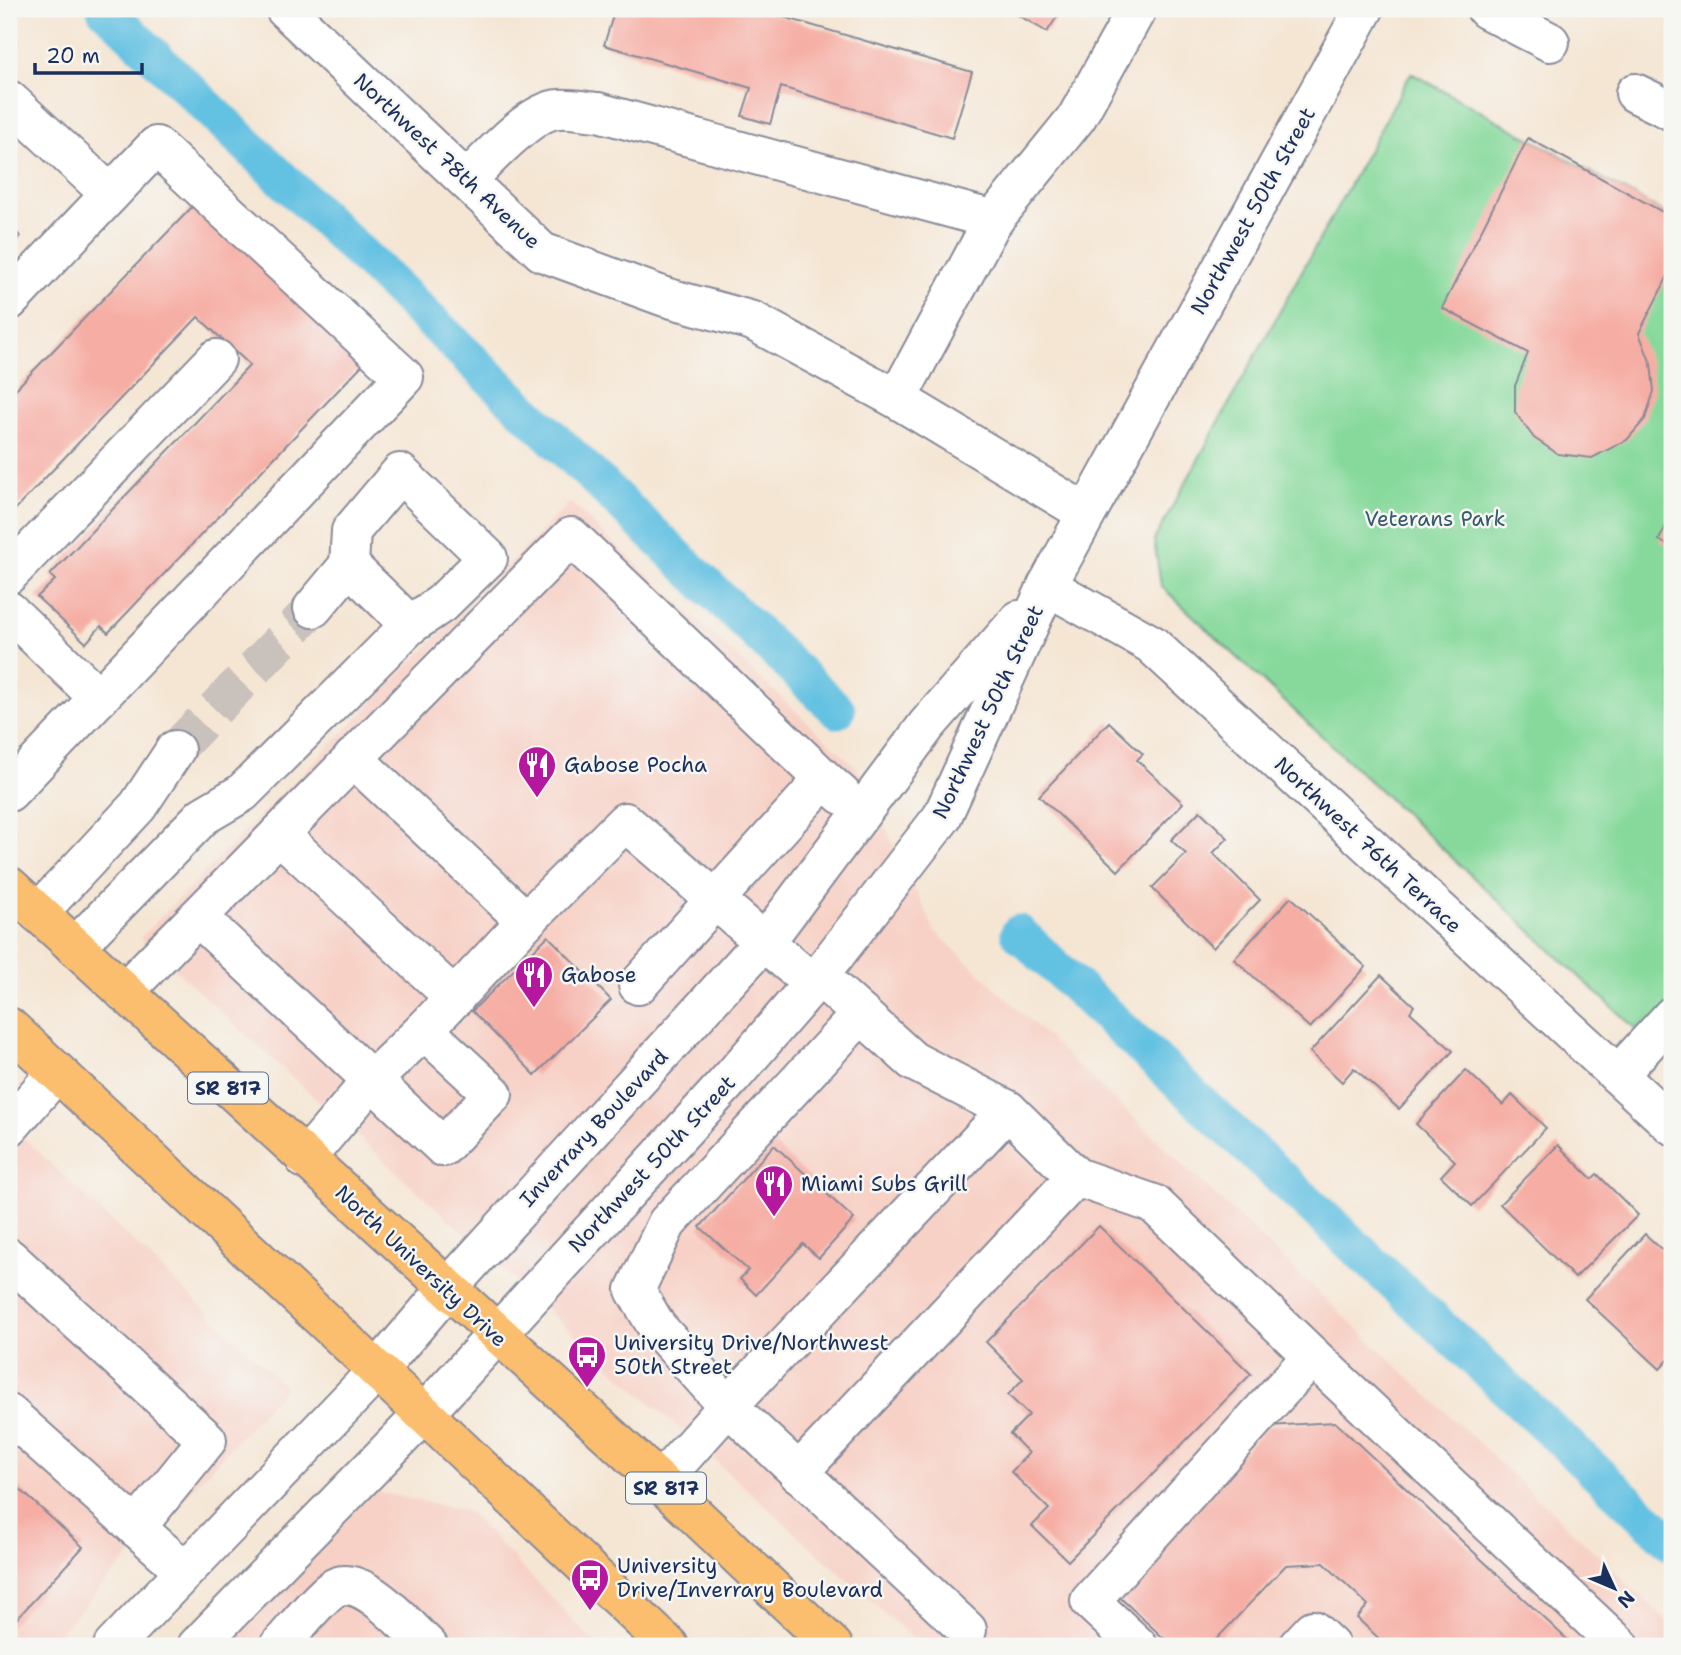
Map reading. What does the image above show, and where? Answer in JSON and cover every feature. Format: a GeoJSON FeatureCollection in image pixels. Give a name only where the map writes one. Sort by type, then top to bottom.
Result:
{"type":"FeatureCollection","features":[{"type":"Feature","properties":{"kind":"main road","name":"North University Drive"},"geometry":{"type":"LineString","coordinates":[[9,886],[495,1334],[660,1482],[833,1646]]}},
{"type":"Feature","properties":{"kind":"main road"},"geometry":{"type":"LineString","coordinates":[[9,1027],[424,1414],[657,1642]]}},
{"type":"Feature","properties":{"kind":"street","name":"Northwest 78th Avenue"},"geometry":{"type":"LineString","coordinates":[[285,9],[468,179],[542,252],[665,297],[753,321],[897,399]]}},
{"type":"Feature","properties":{"kind":"street"},"geometry":{"type":"LineString","coordinates":[[1086,513],[897,399],[994,220],[1077,117],[1137,9]]}},
{"type":"Feature","properties":{"kind":"street","name":"Northwest 50th Street"},"geometry":{"type":"LineString","coordinates":[[495,1334],[733,1076],[815,979],[942,817],[1047,586],[1364,9]]}},
{"type":"Feature","properties":{"kind":"street"},"geometry":{"type":"LineString","coordinates":[[1486,9],[1550,42]]}},
{"type":"Feature","properties":{"kind":"street"},"geometry":{"type":"LineString","coordinates":[[1635,93],[1672,111]]}},
{"type":"Feature","properties":{"kind":"street"},"geometry":{"type":"LineString","coordinates":[[9,100],[110,194]]}},
{"type":"Feature","properties":{"kind":"street"},"geometry":{"type":"LineString","coordinates":[[468,179],[509,138],[532,120],[556,108],[598,112],[994,220]]}},
{"type":"Feature","properties":{"kind":"street"},"geometry":{"type":"LineString","coordinates":[[9,301],[156,146],[404,377],[9,792]]}},
{"type":"Feature","properties":{"kind":"street"},"geometry":{"type":"LineString","coordinates":[[9,574],[216,359]]}},
{"type":"Feature","properties":{"kind":"street"},"geometry":{"type":"LineString","coordinates":[[313,608],[349,565],[351,531],[400,473],[520,589]]}},
{"type":"Feature","properties":{"kind":"street"},"geometry":{"type":"LineString","coordinates":[[124,992],[571,537],[861,813]]}},
{"type":"Feature","properties":{"kind":"street"},"geometry":{"type":"LineString","coordinates":[[75,947],[204,816],[242,793],[410,625],[441,604],[488,558]]}},
{"type":"Feature","properties":{"kind":"street"},"geometry":{"type":"LineString","coordinates":[[349,565],[410,625]]}},
{"type":"Feature","properties":{"kind":"street","name":"Inverrary Boulevard"},"geometry":{"type":"LineString","coordinates":[[113,1646],[377,1371],[447,1289],[763,942],[927,725],[1047,586]]}},
{"type":"Feature","properties":{"kind":"street","name":"Northwest 76th Terrace"},"geometry":{"type":"LineString","coordinates":[[1047,586],[1151,644],[1672,1125]]}},
{"type":"Feature","properties":{"kind":"street"},"geometry":{"type":"LineString","coordinates":[[11,618],[99,698]]}},
{"type":"Feature","properties":{"kind":"street"},"geometry":{"type":"LineString","coordinates":[[38,913],[138,806],[175,750]]}},
{"type":"Feature","properties":{"kind":"street"},"geometry":{"type":"LineString","coordinates":[[353,758],[526,921]]}},
{"type":"Feature","properties":{"kind":"street"},"geometry":{"type":"LineString","coordinates":[[638,985],[824,779]]}},
{"type":"Feature","properties":{"kind":"street"},"geometry":{"type":"LineString","coordinates":[[305,1159],[372,1080],[424,1030],[526,921],[625,822],[763,942],[861,1014],[913,1061],[1008,1110],[1076,1177],[1154,1204],[1620,1646]]}},
{"type":"Feature","properties":{"kind":"street"},"geometry":{"type":"LineString","coordinates":[[279,834],[455,998]]}},
{"type":"Feature","properties":{"kind":"street"},"geometry":{"type":"LineString","coordinates":[[198,917],[443,1147],[493,1094],[424,1030]]}},
{"type":"Feature","properties":{"kind":"street"},"geometry":{"type":"LineString","coordinates":[[861,1014],[667,1223],[635,1290],[657,1327],[728,1406],[969,1641]]}},
{"type":"Feature","properties":{"kind":"street"},"geometry":{"type":"LineString","coordinates":[[1618,1075],[1672,1016]]}},
{"type":"Feature","properties":{"kind":"street"},"geometry":{"type":"LineString","coordinates":[[9,1126],[57,1072]]}},
{"type":"Feature","properties":{"kind":"street"},"geometry":{"type":"LineString","coordinates":[[660,1482],[728,1406],[1008,1110]]}},
{"type":"Feature","properties":{"kind":"street"},"geometry":{"type":"LineString","coordinates":[[799,1474],[1076,1177]]}},
{"type":"Feature","properties":{"kind":"street"},"geometry":{"type":"LineString","coordinates":[[9,1258],[207,1440],[136,1528]]}},
{"type":"Feature","properties":{"kind":"street"},"geometry":{"type":"LineString","coordinates":[[197,1646],[424,1414],[495,1334]]}},
{"type":"Feature","properties":{"kind":"street"},"geometry":{"type":"LineString","coordinates":[[1138,1646],[1090,1601],[1312,1356]]}},
{"type":"Feature","properties":{"kind":"street"},"geometry":{"type":"LineString","coordinates":[[9,1414],[185,1571]]}},
{"type":"Feature","properties":{"kind":"street"},"geometry":{"type":"LineString","coordinates":[[293,1548],[332,1588]]}},
{"type":"Feature","properties":{"kind":"street"},"geometry":{"type":"LineString","coordinates":[[279,1646],[332,1588],[351,1585],[368,1591],[428,1646]]}},
{"type":"Feature","properties":{"kind":"street"},"geometry":{"type":"LineString","coordinates":[[1298,1646],[1313,1630],[1330,1646]]}},
{"type":"Feature","properties":{"kind":"shaded area"},"geometry":{"type":"Polygon","coordinates":[[[570,502],[857,768],[935,931],[1672,1625],[1672,1646],[921,1646],[140,938],[570,502]]]}},
{"type":"Feature","properties":{"kind":"shaded area"},"geometry":{"type":"Polygon","coordinates":[[[9,1124],[286,1387],[47,1646],[9,1646],[9,1124]]]}},
{"type":"Feature","properties":{"kind":"shaded area"},"geometry":{"type":"Polygon","coordinates":[[[373,1491],[468,1511],[598,1646],[229,1646],[373,1491]]]}},
{"type":"Feature","properties":{"kind":"green space","name":"Veterans Park"},"geometry":{"type":"Polygon","coordinates":[[[1411,73],[1672,217],[1672,1063],[1161,586],[1154,540],[1411,73]]]}},
{"type":"Feature","properties":{"kind":"building"},"geometry":{"type":"Polygon","coordinates":[[[615,9],[756,9],[972,72],[952,138],[781,87],[770,124],[742,116],[751,88],[604,45],[615,9]]]}},
{"type":"Feature","properties":{"kind":"building"},"geometry":{"type":"Polygon","coordinates":[[[1008,9],[1062,9],[1047,32],[1008,9]]]}},
{"type":"Feature","properties":{"kind":"building"},"geometry":{"type":"Polygon","coordinates":[[[1528,138],[1672,217],[1672,268],[1639,333],[1651,364],[1654,391],[1645,419],[1627,440],[1592,458],[1558,454],[1534,438],[1515,412],[1515,386],[1528,353],[1442,308],[1528,138]]]}},
{"type":"Feature","properties":{"kind":"building"},"geometry":{"type":"Polygon","coordinates":[[[196,203],[364,363],[108,633],[101,626],[86,643],[37,597],[55,580],[50,575],[250,365],[198,317],[9,516],[9,396],[196,203]]]}},
{"type":"Feature","properties":{"kind":"building"},"geometry":{"type":"Polygon","coordinates":[[[9,225],[20,236],[9,248],[9,225]]]}},
{"type":"Feature","properties":{"kind":"building"},"geometry":{"type":"Polygon","coordinates":[[[1672,514],[1672,548],[1659,540],[1672,514]]]}},
{"type":"Feature","properties":{"kind":"building"},"geometry":{"type":"Polygon","coordinates":[[[1109,722],[1143,754],[1137,760],[1183,803],[1118,871],[1039,796],[1109,722]]]}},
{"type":"Feature","properties":{"kind":"building"},"geometry":{"type":"Polygon","coordinates":[[[1200,811],[1228,838],[1213,853],[1260,900],[1213,948],[1152,888],[1186,854],[1171,840],[1200,811]]]}},
{"type":"Feature","properties":{"kind":"building"},"geometry":{"type":"Polygon","coordinates":[[[1291,897],[1366,967],[1310,1028],[1234,959],[1291,897]]]}},
{"type":"Feature","properties":{"kind":"building"},"geometry":{"type":"Polygon","coordinates":[[[548,936],[611,1000],[535,1075],[472,1011],[548,936]]]}},
{"type":"Feature","properties":{"kind":"building"},"geometry":{"type":"Polygon","coordinates":[[[1381,975],[1414,1006],[1410,1012],[1453,1051],[1399,1109],[1354,1068],[1342,1082],[1310,1052],[1381,975]]]}},
{"type":"Feature","properties":{"kind":"building"},"geometry":{"type":"Polygon","coordinates":[[[1466,1070],[1503,1105],[1512,1095],[1546,1128],[1472,1206],[1441,1176],[1455,1161],[1416,1124],[1466,1070]]]}},
{"type":"Feature","properties":{"kind":"building"},"geometry":{"type":"Polygon","coordinates":[[[774,1145],[854,1219],[819,1258],[803,1244],[756,1295],[740,1279],[748,1270],[700,1227],[774,1145]]]}},
{"type":"Feature","properties":{"kind":"building"},"geometry":{"type":"Polygon","coordinates":[[[1558,1145],[1592,1179],[1597,1174],[1638,1215],[1575,1278],[1500,1204],[1558,1145]]]}},
{"type":"Feature","properties":{"kind":"building"},"geometry":{"type":"Polygon","coordinates":[[[1099,1226],[1251,1374],[1068,1561],[1032,1526],[1049,1509],[1011,1472],[1029,1453],[1010,1434],[1029,1415],[1008,1395],[1023,1379],[986,1342],[1099,1226]]]}},
{"type":"Feature","properties":{"kind":"building"},"geometry":{"type":"Polygon","coordinates":[[[1645,1234],[1672,1259],[1672,1356],[1660,1369],[1585,1299],[1645,1234]]]}},
{"type":"Feature","properties":{"kind":"building"},"geometry":{"type":"Polygon","coordinates":[[[1335,1422],[1574,1646],[1387,1646],[1357,1618],[1368,1605],[1324,1563],[1286,1565],[1210,1646],[1172,1646],[1113,1591],[1268,1426],[1335,1422]]]}},
{"type":"Feature","properties":{"kind":"building"},"geometry":{"type":"Polygon","coordinates":[[[9,1479],[83,1547],[9,1627],[9,1479]]]}},
{"type":"Feature","properties":{"kind":"waterway"},"geometry":{"type":"LineString","coordinates":[[105,9],[837,710]]}},
{"type":"Feature","properties":{"kind":"waterway"},"geometry":{"type":"LineString","coordinates":[[1019,933],[1672,1543]]}},
{"type":"Feature","properties":{"kind":"tunnel"},"geometry":{"type":"LineString","coordinates":[[175,750],[313,608]]}},
{"type":"Feature","properties":{"kind":"place","name":"Gabose Pocha"},"geometry":{"type":"Point","coordinates":[537,799]}},
{"type":"Feature","properties":{"kind":"place","name":"Gabose"},"geometry":{"type":"Point","coordinates":[534,1009]}},
{"type":"Feature","properties":{"kind":"place","name":"Miami Subs Grill"},"geometry":{"type":"Point","coordinates":[774,1218]}},
{"type":"Feature","properties":{"kind":"place","name":"University Drive/Northwest 50th Street"},"geometry":{"type":"Point","coordinates":[587,1389]}},
{"type":"Feature","properties":{"kind":"place","name":"University Drive/Inverrary Boulevard"},"geometry":{"type":"Point","coordinates":[590,1612]}}]}
